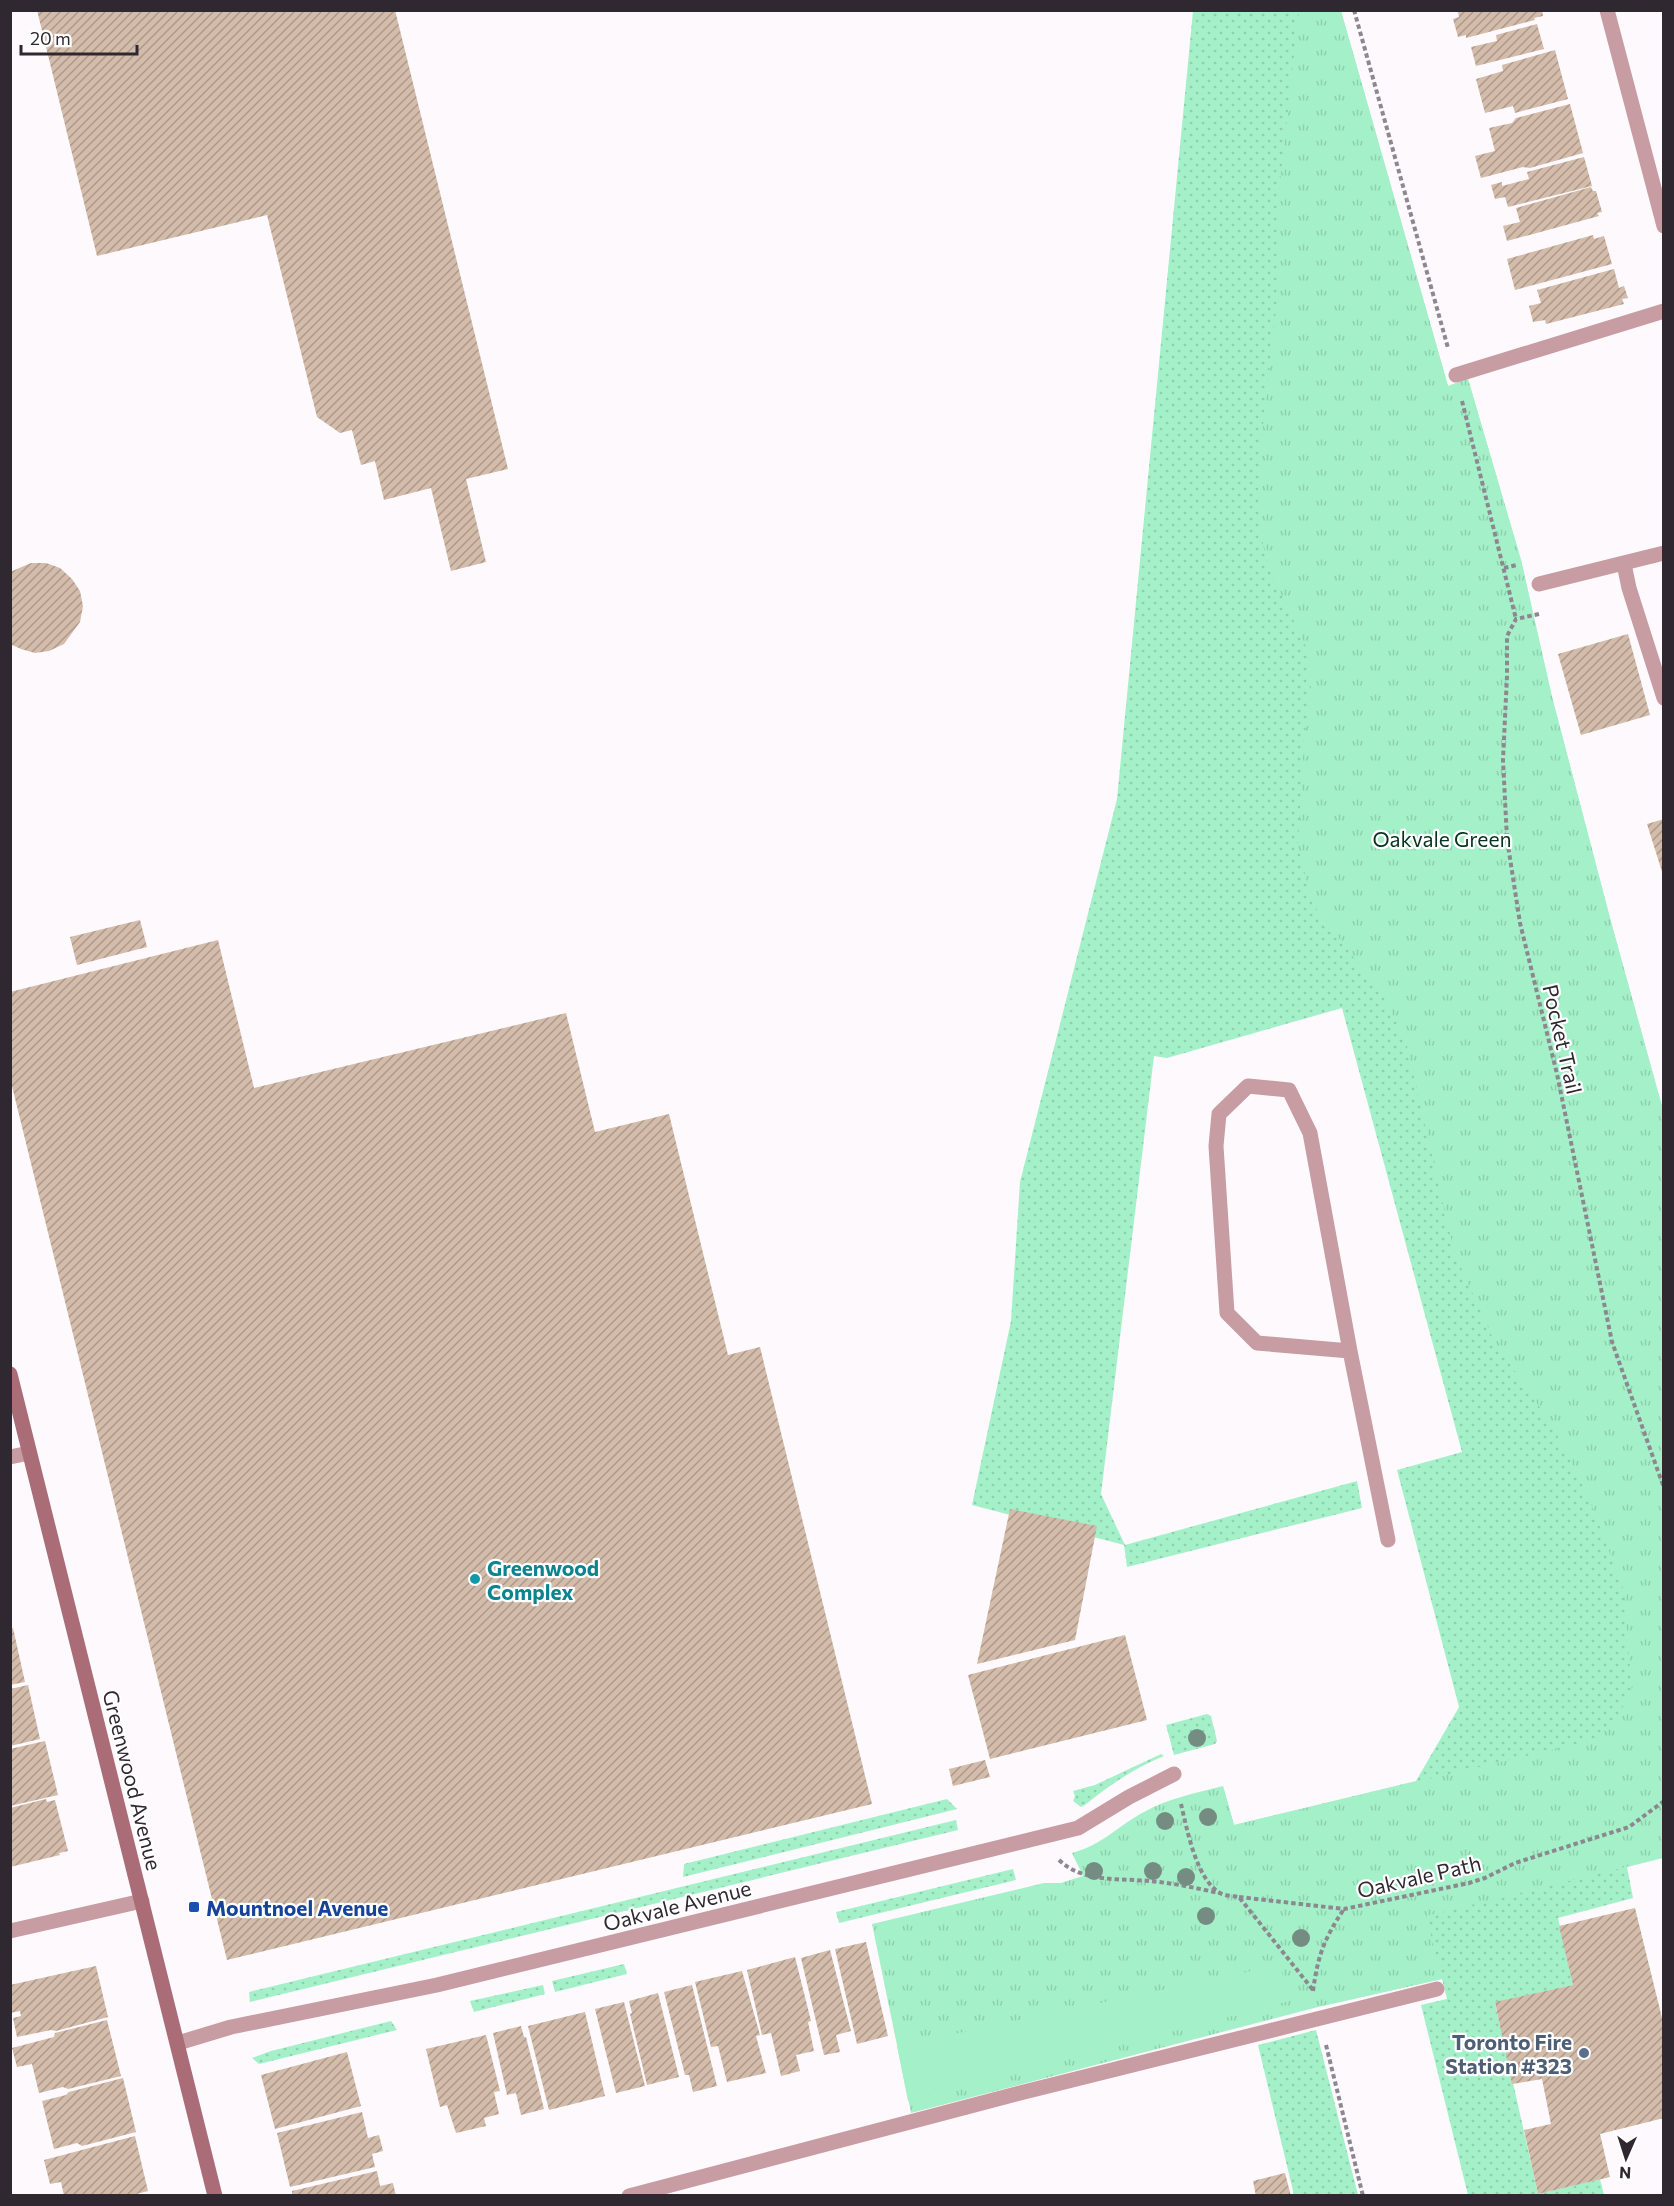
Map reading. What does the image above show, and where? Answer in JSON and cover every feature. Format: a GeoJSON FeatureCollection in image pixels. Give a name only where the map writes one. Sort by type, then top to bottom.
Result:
{"type":"FeatureCollection","features":[{"type":"Feature","properties":{"kind":"street"},"geometry":{"type":"LineString","coordinates":[[1607,10],[1664,226]]}},
{"type":"Feature","properties":{"kind":"street"},"geometry":{"type":"LineString","coordinates":[[1456,375],[1664,311]]}},
{"type":"Feature","properties":{"kind":"street"},"geometry":{"type":"LineString","coordinates":[[1539,584],[1664,553]]}},
{"type":"Feature","properties":{"kind":"street"},"geometry":{"type":"LineString","coordinates":[[1624,564],[1629,588],[1664,698]]}},
{"type":"Feature","properties":{"kind":"street"},"geometry":{"type":"LineString","coordinates":[[1350,1351],[1257,1343],[1227,1313],[1216,1146],[1220,1114],[1248,1086],[1289,1090],[1310,1133],[1388,1540]]}},
{"type":"Feature","properties":{"kind":"street","name":"Greenwood Avenue"},"geometry":{"type":"LineString","coordinates":[[10,1374],[215,2196]]}},
{"type":"Feature","properties":{"kind":"street"},"geometry":{"type":"LineString","coordinates":[[10,1457],[29,1452]]}},
{"type":"Feature","properties":{"kind":"street","name":"Oakvale Avenue"},"geometry":{"type":"LineString","coordinates":[[178,2043],[231,2027],[437,1985],[1077,1828],[1174,1773]]}},
{"type":"Feature","properties":{"kind":"street"},"geometry":{"type":"LineString","coordinates":[[10,1931],[142,1901]]}},
{"type":"Feature","properties":{"kind":"street"},"geometry":{"type":"LineString","coordinates":[[629,2196],[992,2101],[1437,1989]]}},
{"type":"Feature","properties":{"kind":"path"},"geometry":{"type":"LineString","coordinates":[[1354,10],[1456,375],[1516,619],[1545,612]]}},
{"type":"Feature","properties":{"kind":"path","name":"Pocket Trail"},"geometry":{"type":"LineString","coordinates":[[1516,619],[1507,636],[1503,760],[1507,839],[1520,922],[1557,1074],[1612,1342],[1664,1488]]}},
{"type":"Feature","properties":{"kind":"path","name":"Oakvale Path"},"geometry":{"type":"LineString","coordinates":[[1220,1893],[1344,1909],[1477,1881],[1515,1863],[1629,1827],[1664,1801]]}},
{"type":"Feature","properties":{"kind":"path"},"geometry":{"type":"LineString","coordinates":[[1181,1804],[1190,1842],[1203,1875],[1220,1893]]}},
{"type":"Feature","properties":{"kind":"path"},"geometry":{"type":"LineString","coordinates":[[1037,1838],[1069,1870],[1100,1878],[1149,1881],[1220,1893]]}},
{"type":"Feature","properties":{"kind":"path"},"geometry":{"type":"LineString","coordinates":[[1239,1897],[1313,1991]]}},
{"type":"Feature","properties":{"kind":"path"},"geometry":{"type":"LineString","coordinates":[[1344,1909],[1320,1952],[1313,1991],[1363,2196]]}},
{"type":"Feature","properties":{"kind":"green space"},"geometry":{"type":"Polygon","coordinates":[[[1193,11],[1341,11],[1448,386],[1468,379],[1521,560],[1552,697],[1663,1110],[1663,1797],[1233,1890],[1223,1786],[1234,1825],[1416,1781],[1459,1707],[1397,1470],[1462,1452],[1342,1008],[1167,1058],[1154,1056],[1101,1494],[1125,1545],[1357,1481],[1362,1508],[1127,1567],[1124,1545],[972,1505],[1011,1321],[1020,1182],[1117,799],[1193,11]]]}},
{"type":"Feature","properties":{"kind":"green space","name":"Oakvale Green"},"geometry":{"type":"Polygon","coordinates":[[[1299,11],[1341,11],[1448,386],[1468,379],[1521,560],[1552,697],[1663,1110],[1663,1858],[1426,1916],[1442,1979],[1322,2006],[911,2113],[872,1924],[1044,1883],[1061,1883],[1083,1876],[1072,1853],[1093,1845],[1153,1807],[1173,1799],[1223,1786],[1234,1825],[1594,1740],[1616,1718],[1632,1692],[1623,1588],[1588,1496],[1552,1425],[1495,1343],[1454,1252],[1406,1042],[1383,996],[1312,903],[1298,846],[1304,741],[1311,688],[1307,649],[1272,575],[1263,545],[1258,496],[1261,443],[1278,293],[1280,182],[1299,11]]]}},
{"type":"Feature","properties":{"kind":"green space"},"geometry":{"type":"Polygon","coordinates":[[[1207,1714],[1211,1716],[1217,1741],[1215,1744],[1174,1755],[1166,1725],[1207,1714]]]}},
{"type":"Feature","properties":{"kind":"green space"},"geometry":{"type":"Polygon","coordinates":[[[1161,1754],[1164,1756],[1123,1778],[1085,1805],[1081,1807],[1073,1801],[1075,1796],[1073,1791],[1095,1785],[1161,1754]]]}},
{"type":"Feature","properties":{"kind":"green space"},"geometry":{"type":"Polygon","coordinates":[[[947,1799],[957,1809],[683,1877],[684,1864],[947,1799]]]}},
{"type":"Feature","properties":{"kind":"green space"},"geometry":{"type":"Polygon","coordinates":[[[956,1820],[958,1830],[250,2002],[249,1992],[956,1820]]]}},
{"type":"Feature","properties":{"kind":"green space"},"geometry":{"type":"Polygon","coordinates":[[[1663,1858],[1627,1867],[1633,1898],[1558,1918],[1573,1985],[1495,2003],[1538,2194],[1600,2179],[1604,2195],[1468,2195],[1421,2005],[1447,1999],[1442,1979],[1322,2006],[1321,1989],[1340,1934],[1663,1858]]]}},
{"type":"Feature","properties":{"kind":"green space"},"geometry":{"type":"Polygon","coordinates":[[[1013,1869],[1016,1880],[839,1923],[836,1912],[1013,1869]]]}},
{"type":"Feature","properties":{"kind":"green space"},"geometry":{"type":"Polygon","coordinates":[[[624,1964],[627,1974],[555,1992],[552,1981],[624,1964]]]}},
{"type":"Feature","properties":{"kind":"green space"},"geometry":{"type":"Polygon","coordinates":[[[1280,1965],[1289,2001],[908,2101],[897,2046],[1280,1965]]]}},
{"type":"Feature","properties":{"kind":"green space"},"geometry":{"type":"Polygon","coordinates":[[[543,1985],[545,1994],[474,2012],[470,2001],[543,1985]]]}},
{"type":"Feature","properties":{"kind":"green space"},"geometry":{"type":"Polygon","coordinates":[[[391,2021],[397,2030],[259,2064],[252,2058],[271,2051],[391,2021]]]}},
{"type":"Feature","properties":{"kind":"green space"},"geometry":{"type":"Polygon","coordinates":[[[1316,2030],[1358,2195],[1294,2195],[1258,2045],[1316,2030]]]}},
{"type":"Feature","properties":{"kind":"building"},"geometry":{"type":"Polygon","coordinates":[[[37,10],[395,10],[508,469],[466,479],[486,562],[451,571],[431,488],[384,500],[375,461],[361,465],[352,430],[340,433],[317,417],[267,215],[97,256],[37,10]]]}},
{"type":"Feature","properties":{"kind":"building"},"geometry":{"type":"Polygon","coordinates":[[[1465,10],[1542,10],[1543,16],[1466,38],[1466,35],[1458,37],[1453,19],[1459,17],[1458,12],[1465,10]]]}},
{"type":"Feature","properties":{"kind":"building"},"geometry":{"type":"Polygon","coordinates":[[[1537,24],[1544,49],[1476,66],[1471,47],[1497,41],[1496,35],[1537,24]]]}},
{"type":"Feature","properties":{"kind":"building"},"geometry":{"type":"Polygon","coordinates":[[[1555,50],[1568,99],[1515,113],[1513,106],[1485,113],[1476,79],[1503,71],[1502,65],[1555,50]]]}},
{"type":"Feature","properties":{"kind":"building"},"geometry":{"type":"Polygon","coordinates":[[[1570,104],[1583,153],[1530,168],[1523,167],[1481,178],[1475,156],[1495,151],[1489,128],[1512,123],[1516,118],[1570,104]]]}},
{"type":"Feature","properties":{"kind":"building"},"geometry":{"type":"Polygon","coordinates":[[[1584,157],[1592,186],[1508,207],[1505,197],[1495,199],[1491,185],[1502,182],[1502,186],[1529,179],[1527,172],[1584,157]]]}},
{"type":"Feature","properties":{"kind":"building"},"geometry":{"type":"Polygon","coordinates":[[[1591,187],[1593,191],[1596,191],[1602,212],[1597,213],[1599,216],[1507,241],[1503,226],[1520,222],[1516,208],[1591,187]]]}},
{"type":"Feature","properties":{"kind":"building"},"geometry":{"type":"Polygon","coordinates":[[[1593,235],[1594,239],[1604,236],[1612,264],[1515,290],[1507,259],[1593,235]]]}},
{"type":"Feature","properties":{"kind":"building"},"geometry":{"type":"Polygon","coordinates":[[[1614,269],[1619,288],[1624,286],[1628,298],[1622,299],[1624,304],[1546,324],[1545,320],[1533,322],[1529,306],[1541,303],[1537,290],[1614,269]]]}},
{"type":"Feature","properties":{"kind":"building"},"geometry":{"type":"Polygon","coordinates":[[[31,563],[46,563],[60,568],[72,579],[80,591],[83,606],[80,622],[64,644],[49,651],[35,653],[10,644],[10,572],[31,563]]]}},
{"type":"Feature","properties":{"kind":"building"},"geometry":{"type":"Polygon","coordinates":[[[1628,634],[1650,715],[1581,735],[1558,654],[1628,634]]]}},
{"type":"Feature","properties":{"kind":"building"},"geometry":{"type":"Polygon","coordinates":[[[1664,819],[1664,875],[1663,875],[1647,824],[1664,819]]]}},
{"type":"Feature","properties":{"kind":"building"},"geometry":{"type":"Polygon","coordinates":[[[140,920],[147,947],[77,965],[70,937],[140,920]]]}},
{"type":"Feature","properties":{"kind":"building","name":"Greenwood Complex"},"geometry":{"type":"Polygon","coordinates":[[[218,940],[254,1088],[566,1013],[595,1132],[669,1114],[728,1355],[760,1347],[872,1804],[227,1960],[10,1078],[10,992],[218,940]]]}},
{"type":"Feature","properties":{"kind":"building"},"geometry":{"type":"Polygon","coordinates":[[[1010,1509],[1097,1526],[1075,1640],[977,1664],[1010,1509]]]}},
{"type":"Feature","properties":{"kind":"building"},"geometry":{"type":"Polygon","coordinates":[[[13,1628],[25,1682],[10,1685],[10,1629],[13,1628]]]}},
{"type":"Feature","properties":{"kind":"building"},"geometry":{"type":"Polygon","coordinates":[[[1125,1635],[1147,1720],[990,1759],[968,1675],[1125,1635]]]}},
{"type":"Feature","properties":{"kind":"building"},"geometry":{"type":"Polygon","coordinates":[[[28,1685],[40,1739],[10,1746],[10,1689],[28,1685]]]}},
{"type":"Feature","properties":{"kind":"building"},"geometry":{"type":"Polygon","coordinates":[[[45,1741],[58,1795],[10,1806],[10,1749],[45,1741]]]}},
{"type":"Feature","properties":{"kind":"building"},"geometry":{"type":"Polygon","coordinates":[[[985,1760],[990,1777],[953,1786],[949,1769],[985,1760]]]}},
{"type":"Feature","properties":{"kind":"building"},"geometry":{"type":"Polygon","coordinates":[[[46,1799],[47,1802],[55,1800],[68,1851],[10,1867],[10,1808],[46,1799]]]}},
{"type":"Feature","properties":{"kind":"building","name":"Toronto Fire Station #323"},"geometry":{"type":"Polygon","coordinates":[[[1635,1908],[1664,2026],[1664,2118],[1600,2134],[1610,2177],[1538,2194],[1524,2130],[1551,2124],[1542,2079],[1512,2084],[1495,2002],[1573,1985],[1559,1926],[1635,1908]]]}},
{"type":"Feature","properties":{"kind":"building"},"geometry":{"type":"Polygon","coordinates":[[[866,1942],[888,2036],[857,2044],[835,1949],[866,1942]]]}},
{"type":"Feature","properties":{"kind":"building"},"geometry":{"type":"Polygon","coordinates":[[[830,1950],[851,2031],[836,2035],[840,2052],[824,2055],[801,1958],[830,1950]]]}},
{"type":"Feature","properties":{"kind":"building"},"geometry":{"type":"Polygon","coordinates":[[[795,1957],[811,2021],[808,2022],[814,2051],[796,2055],[800,2071],[781,2076],[771,2033],[762,2035],[747,1970],[795,1957]]]}},
{"type":"Feature","properties":{"kind":"building"},"geometry":{"type":"Polygon","coordinates":[[[96,1966],[108,2017],[56,2031],[17,2037],[13,2018],[21,2016],[20,2011],[10,2013],[10,1985],[96,1966]]]}},
{"type":"Feature","properties":{"kind":"building"},"geometry":{"type":"Polygon","coordinates":[[[742,1971],[760,2035],[756,2036],[766,2073],[727,2082],[718,2046],[711,2047],[695,1982],[742,1971]]]}},
{"type":"Feature","properties":{"kind":"building"},"geometry":{"type":"Polygon","coordinates":[[[692,1985],[717,2086],[693,2092],[689,2075],[685,2075],[664,1992],[692,1985]]]}},
{"type":"Feature","properties":{"kind":"building"},"geometry":{"type":"Polygon","coordinates":[[[658,1993],[679,2077],[647,2085],[629,2001],[658,1993]]]}},
{"type":"Feature","properties":{"kind":"building"},"geometry":{"type":"Polygon","coordinates":[[[624,2002],[645,2086],[616,2093],[595,2009],[624,2002]]]}},
{"type":"Feature","properties":{"kind":"building"},"geometry":{"type":"Polygon","coordinates":[[[585,2012],[605,2096],[549,2110],[528,2026],[585,2012]]]}},
{"type":"Feature","properties":{"kind":"building"},"geometry":{"type":"Polygon","coordinates":[[[107,2020],[121,2076],[68,2089],[63,2087],[39,2093],[32,2064],[17,2067],[12,2048],[54,2037],[55,2033],[107,2020]]]}},
{"type":"Feature","properties":{"kind":"building"},"geometry":{"type":"Polygon","coordinates":[[[521,2026],[524,2037],[526,2037],[544,2109],[521,2115],[516,2093],[507,2095],[493,2033],[521,2026]]]}},
{"type":"Feature","properties":{"kind":"building"},"geometry":{"type":"Polygon","coordinates":[[[486,2035],[500,2091],[494,2092],[499,2114],[484,2118],[486,2126],[456,2133],[447,2105],[440,2107],[426,2049],[486,2035]]]}},
{"type":"Feature","properties":{"kind":"building"},"geometry":{"type":"Polygon","coordinates":[[[347,2052],[361,2106],[275,2129],[261,2075],[347,2052]]]}},
{"type":"Feature","properties":{"kind":"building"},"geometry":{"type":"Polygon","coordinates":[[[123,2078],[136,2132],[82,2146],[77,2143],[54,2149],[42,2101],[123,2078]]]}},
{"type":"Feature","properties":{"kind":"building"},"geometry":{"type":"Polygon","coordinates":[[[362,2112],[368,2138],[379,2135],[383,2151],[372,2154],[375,2167],[290,2187],[277,2133],[362,2112]]]}},
{"type":"Feature","properties":{"kind":"building"},"geometry":{"type":"Polygon","coordinates":[[[135,2136],[148,2191],[129,2196],[64,2196],[61,2182],[50,2184],[44,2160],[135,2136]]]}},
{"type":"Feature","properties":{"kind":"building"},"geometry":{"type":"Polygon","coordinates":[[[377,2171],[380,2186],[393,2183],[396,2196],[292,2196],[292,2191],[377,2171]]]}},
{"type":"Feature","properties":{"kind":"building"},"geometry":{"type":"Polygon","coordinates":[[[1285,2173],[1291,2196],[1256,2196],[1253,2181],[1285,2173]]]}},
{"type":"Feature","properties":{"kind":"place","name":"Greenwood Complex"},"geometry":{"type":"Point","coordinates":[475,1579]}},
{"type":"Feature","properties":{"kind":"place","name":"Mountnoel Avenue"},"geometry":{"type":"Point","coordinates":[194,1907]}},
{"type":"Feature","properties":{"kind":"place","name":"Toronto Fire Station #323"},"geometry":{"type":"Point","coordinates":[1584,2053]}}]}
